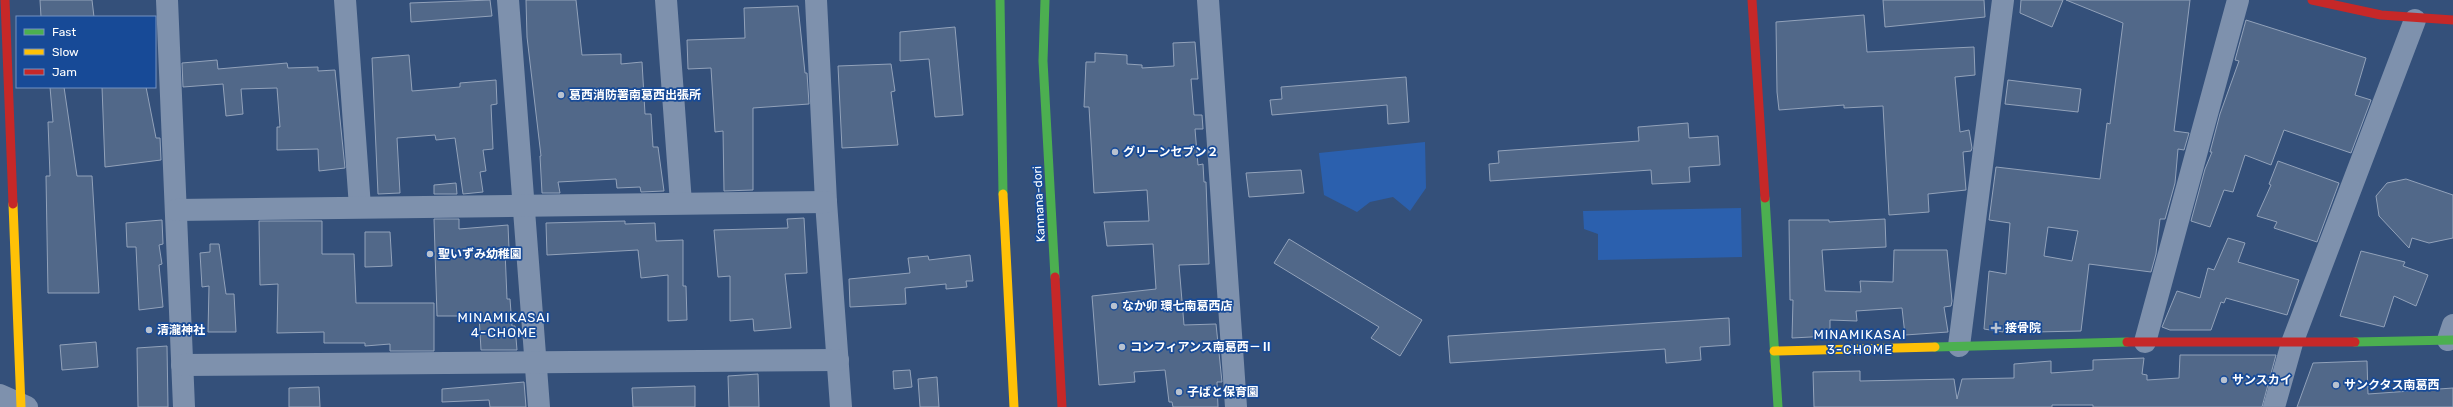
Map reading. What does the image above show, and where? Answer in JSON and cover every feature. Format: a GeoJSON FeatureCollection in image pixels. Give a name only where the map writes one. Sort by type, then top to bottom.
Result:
{"type":"FeatureCollection","features":[{"type":"Feature","properties":{"kind":"street"},"geometry":{"type":"LineString","coordinates":[[0,395],[23,406],[5,0]]}},
{"type":"Feature","properties":{"kind":"street"},"geometry":{"type":"LineString","coordinates":[[167,0],[184,407]]}},
{"type":"Feature","properties":{"kind":"street"},"geometry":{"type":"LineString","coordinates":[[344,0],[360,207]]}},
{"type":"Feature","properties":{"kind":"street"},"geometry":{"type":"LineString","coordinates":[[508,0],[539,407]]}},
{"type":"Feature","properties":{"kind":"street"},"geometry":{"type":"LineString","coordinates":[[666,0],[681,203]]}},
{"type":"Feature","properties":{"kind":"street"},"geometry":{"type":"LineString","coordinates":[[816,0],[826,202],[841,407]]}},
{"type":"Feature","properties":{"kind":"street"},"geometry":{"type":"LineString","coordinates":[[1000,0],[1001,150],[1014,407]]}},
{"type":"Feature","properties":{"kind":"street","name":"Kannana-dori"},"geometry":{"type":"LineString","coordinates":[[1045,0],[1043,61],[1062,407]]}},
{"type":"Feature","properties":{"kind":"street"},"geometry":{"type":"LineString","coordinates":[[1208,0],[1236,407]]}},
{"type":"Feature","properties":{"kind":"street"},"geometry":{"type":"LineString","coordinates":[[1752,0],[1778,407]]}},
{"type":"Feature","properties":{"kind":"street"},"geometry":{"type":"LineString","coordinates":[[1959,346],[2004,0]]}},
{"type":"Feature","properties":{"kind":"street"},"geometry":{"type":"LineString","coordinates":[[2145,342],[2238,0]]}},
{"type":"Feature","properties":{"kind":"street"},"geometry":{"type":"LineString","coordinates":[[2312,0],[2337,8],[2415,20],[2453,20]]}},
{"type":"Feature","properties":{"kind":"street"},"geometry":{"type":"LineString","coordinates":[[2274,407],[2292,343],[2415,20]]}},
{"type":"Feature","properties":{"kind":"street"},"geometry":{"type":"LineString","coordinates":[[176,210],[826,202]]}},
{"type":"Feature","properties":{"kind":"street"},"geometry":{"type":"LineString","coordinates":[[1774,351],[2145,342],[2292,343],[2451,335]]}},
{"type":"Feature","properties":{"kind":"street"},"geometry":{"type":"LineString","coordinates":[[182,365],[838,360]]}},
{"type":"Feature","properties":{"kind":"shaded area"},"geometry":{"type":"Polygon","coordinates":[[[1425,142],[1426,188],[1410,211],[1393,197],[1370,202],[1357,212],[1324,195],[1319,153],[1425,142]]]}},
{"type":"Feature","properties":{"kind":"shaded area"},"geometry":{"type":"Polygon","coordinates":[[[1741,208],[1742,257],[1598,260],[1598,234],[1584,229],[1583,211],[1741,208]]]}},
{"type":"Feature","properties":{"kind":"building"},"geometry":{"type":"Polygon","coordinates":[[[40,0],[92,0],[94,16],[41,16],[40,0]]]}},
{"type":"Feature","properties":{"kind":"building"},"geometry":{"type":"Polygon","coordinates":[[[490,0],[492,16],[411,22],[410,3],[490,0]]]}},
{"type":"Feature","properties":{"kind":"building"},"geometry":{"type":"Polygon","coordinates":[[[526,0],[576,0],[582,55],[621,54],[621,64],[642,62],[645,114],[651,114],[653,147],[658,147],[664,191],[641,192],[640,187],[617,188],[616,179],[558,182],[560,193],[542,193],[541,156],[527,37],[526,0]]]}},
{"type":"Feature","properties":{"kind":"building"},"geometry":{"type":"Polygon","coordinates":[[[1883,0],[1984,0],[1985,17],[1885,27],[1883,0]]]}},
{"type":"Feature","properties":{"kind":"building"},"geometry":{"type":"Polygon","coordinates":[[[2021,0],[2063,0],[2052,27],[2020,13],[2021,0]]]}},
{"type":"Feature","properties":{"kind":"building"},"geometry":{"type":"Polygon","coordinates":[[[2066,0],[2190,0],[2174,131],[2189,133],[2184,150],[2178,149],[2175,183],[2165,219],[2160,219],[2156,254],[2151,272],[2089,264],[2081,331],[2035,332],[2003,329],[2003,332],[1984,329],[1989,271],[2006,274],[2010,223],[1989,220],[1996,167],[2100,179],[2107,123],[2110,124],[2123,23],[2066,0]],[[2048,227],[2044,256],[2072,261],[2078,231],[2048,227]]]}},
{"type":"Feature","properties":{"kind":"building"},"geometry":{"type":"Polygon","coordinates":[[[798,6],[805,73],[807,73],[809,104],[753,108],[753,190],[724,191],[723,131],[715,132],[711,68],[688,69],[687,40],[745,38],[744,8],[798,6]]]}},
{"type":"Feature","properties":{"kind":"building"},"geometry":{"type":"Polygon","coordinates":[[[1864,15],[1867,52],[1974,47],[1975,75],[1955,77],[1960,132],[1969,130],[1972,148],[1971,151],[1963,152],[1966,190],[1928,194],[1929,212],[1889,215],[1883,106],[1844,108],[1844,105],[1779,110],[1777,92],[1776,22],[1864,15]]]}},
{"type":"Feature","properties":{"kind":"building"},"geometry":{"type":"Polygon","coordinates":[[[2246,20],[2366,58],[2355,95],[2371,100],[2351,153],[2284,130],[2271,165],[2245,155],[2233,192],[2224,190],[2210,227],[2191,221],[2205,169],[2212,152],[2210,152],[2220,114],[2239,61],[2235,60],[2246,20]]]}},
{"type":"Feature","properties":{"kind":"building"},"geometry":{"type":"Polygon","coordinates":[[[955,27],[963,115],[935,117],[929,59],[900,61],[900,32],[955,27]]]}},
{"type":"Feature","properties":{"kind":"building"},"geometry":{"type":"Polygon","coordinates":[[[1195,42],[1198,79],[1191,79],[1194,115],[1202,115],[1203,129],[1195,129],[1198,165],[1203,164],[1204,182],[1206,182],[1209,264],[1179,265],[1184,325],[1216,324],[1222,382],[1217,382],[1218,407],[1173,407],[1172,402],[1169,402],[1165,370],[1134,372],[1135,382],[1099,385],[1092,296],[1156,289],[1153,244],[1107,246],[1104,222],[1149,221],[1147,190],[1094,193],[1089,107],[1084,107],[1086,62],[1095,62],[1095,53],[1127,55],[1127,64],[1142,65],[1142,68],[1174,66],[1173,43],[1195,42]]]}},
{"type":"Feature","properties":{"kind":"building"},"geometry":{"type":"Polygon","coordinates":[[[409,55],[412,91],[460,87],[460,83],[496,80],[497,104],[491,105],[493,149],[483,150],[486,171],[480,172],[483,192],[463,194],[455,138],[436,140],[435,135],[397,138],[400,193],[378,194],[372,58],[409,55]]]}},
{"type":"Feature","properties":{"kind":"building"},"geometry":{"type":"Polygon","coordinates":[[[217,60],[218,69],[287,63],[288,68],[318,67],[318,71],[335,70],[345,168],[319,171],[318,149],[277,150],[277,127],[280,127],[277,88],[241,89],[243,114],[226,116],[223,84],[183,87],[182,63],[217,60]]]}},
{"type":"Feature","properties":{"kind":"building"},"geometry":{"type":"Polygon","coordinates":[[[891,64],[895,91],[891,92],[898,145],[842,148],[838,66],[891,64]]]}},
{"type":"Feature","properties":{"kind":"building"},"geometry":{"type":"Polygon","coordinates":[[[1406,77],[1409,122],[1388,124],[1387,105],[1272,115],[1270,100],[1282,99],[1281,87],[1406,77]]]}},
{"type":"Feature","properties":{"kind":"building"},"geometry":{"type":"Polygon","coordinates":[[[2008,80],[2081,89],[2078,112],[2005,104],[2008,80]]]}},
{"type":"Feature","properties":{"kind":"building"},"geometry":{"type":"Polygon","coordinates":[[[50,88],[64,88],[77,176],[92,176],[99,293],[48,293],[46,176],[50,176],[48,122],[53,122],[50,88]]]}},
{"type":"Feature","properties":{"kind":"building"},"geometry":{"type":"Polygon","coordinates":[[[102,88],[146,88],[156,138],[160,138],[161,160],[105,167],[102,88]]]}},
{"type":"Feature","properties":{"kind":"building"},"geometry":{"type":"Polygon","coordinates":[[[1688,123],[1689,138],[1718,136],[1720,165],[1689,167],[1690,182],[1652,184],[1651,170],[1490,181],[1489,164],[1499,163],[1498,151],[1639,141],[1638,127],[1688,123]]]}},
{"type":"Feature","properties":{"kind":"building"},"geometry":{"type":"Polygon","coordinates":[[[2278,161],[2339,183],[2317,242],[2274,228],[2277,222],[2257,216],[2271,185],[2269,184],[2278,161]]]}},
{"type":"Feature","properties":{"kind":"building"},"geometry":{"type":"Polygon","coordinates":[[[1301,170],[1304,193],[1249,197],[1246,173],[1301,170]]]}},
{"type":"Feature","properties":{"kind":"building"},"geometry":{"type":"Polygon","coordinates":[[[2406,179],[2453,195],[2453,238],[2429,243],[2412,238],[2409,248],[2379,216],[2376,196],[2387,183],[2406,179]]]}},
{"type":"Feature","properties":{"kind":"building"},"geometry":{"type":"Polygon","coordinates":[[[456,183],[457,194],[434,194],[434,185],[456,183]]]}},
{"type":"Feature","properties":{"kind":"building"},"geometry":{"type":"Polygon","coordinates":[[[804,218],[807,273],[785,274],[791,328],[754,331],[753,319],[730,321],[730,276],[718,277],[714,230],[788,228],[787,219],[804,218]]]}},
{"type":"Feature","properties":{"kind":"building"},"geometry":{"type":"Polygon","coordinates":[[[434,219],[459,219],[459,229],[508,225],[509,249],[505,250],[507,299],[510,299],[512,326],[515,326],[517,350],[481,350],[479,316],[437,316],[434,219]]]}},
{"type":"Feature","properties":{"kind":"building"},"geometry":{"type":"Polygon","coordinates":[[[1885,219],[1886,247],[1822,250],[1825,291],[1861,292],[1860,281],[1893,282],[1894,250],[1947,250],[1952,301],[1951,306],[1944,307],[1948,332],[1905,335],[1902,308],[1856,311],[1857,321],[1830,320],[1830,336],[1792,338],[1793,300],[1790,300],[1789,220],[1829,220],[1829,222],[1885,219]]]}},
{"type":"Feature","properties":{"kind":"building"},"geometry":{"type":"Polygon","coordinates":[[[162,220],[163,244],[159,245],[162,264],[159,265],[163,307],[139,310],[136,247],[127,247],[126,223],[162,220]]]}},
{"type":"Feature","properties":{"kind":"building"},"geometry":{"type":"Polygon","coordinates":[[[259,221],[322,221],[322,254],[354,254],[356,303],[434,303],[434,351],[390,351],[390,344],[365,346],[365,343],[324,343],[324,332],[277,333],[278,284],[260,285],[259,221]]]}},
{"type":"Feature","properties":{"kind":"building"},"geometry":{"type":"Polygon","coordinates":[[[625,221],[625,224],[655,223],[656,241],[683,240],[683,286],[686,286],[687,320],[668,321],[668,275],[641,278],[638,250],[547,255],[546,223],[625,221]]]}},
{"type":"Feature","properties":{"kind":"building"},"geometry":{"type":"Polygon","coordinates":[[[365,232],[390,232],[392,266],[365,267],[365,232]]]}},
{"type":"Feature","properties":{"kind":"building"},"geometry":{"type":"Polygon","coordinates":[[[2228,238],[2245,243],[2238,262],[2299,280],[2287,315],[2226,298],[2224,303],[2221,302],[2211,330],[2170,330],[2162,327],[2177,291],[2200,298],[2208,268],[2214,270],[2228,238]]]}},
{"type":"Feature","properties":{"kind":"building"},"geometry":{"type":"Polygon","coordinates":[[[1289,239],[1422,320],[1400,356],[1371,338],[1379,327],[1274,263],[1289,239]]]}},
{"type":"Feature","properties":{"kind":"building"},"geometry":{"type":"Polygon","coordinates":[[[210,244],[219,244],[226,294],[234,294],[236,332],[208,332],[209,286],[202,287],[200,253],[210,252],[210,244]]]}},
{"type":"Feature","properties":{"kind":"building"},"geometry":{"type":"Polygon","coordinates":[[[2361,251],[2405,262],[2403,266],[2428,275],[2416,306],[2394,296],[2384,327],[2340,316],[2361,251]]]}},
{"type":"Feature","properties":{"kind":"building"},"geometry":{"type":"Polygon","coordinates":[[[970,255],[973,281],[966,281],[967,287],[946,289],[946,284],[905,288],[906,304],[850,307],[849,279],[910,273],[908,258],[928,256],[929,260],[970,255]]]}},
{"type":"Feature","properties":{"kind":"building"},"geometry":{"type":"Polygon","coordinates":[[[1729,318],[1730,345],[1700,347],[1701,360],[1666,363],[1665,349],[1450,363],[1448,336],[1729,318]]]}},
{"type":"Feature","properties":{"kind":"building"},"geometry":{"type":"Polygon","coordinates":[[[96,342],[98,367],[62,370],[60,345],[96,342]]]}},
{"type":"Feature","properties":{"kind":"building"},"geometry":{"type":"Polygon","coordinates":[[[167,346],[168,407],[138,407],[137,348],[167,346]]]}},
{"type":"Feature","properties":{"kind":"building"},"geometry":{"type":"Polygon","coordinates":[[[2180,355],[2276,355],[2262,407],[2093,407],[2093,405],[2052,405],[2052,407],[1814,407],[1813,372],[1860,371],[1860,381],[1954,379],[1957,399],[1962,379],[2014,378],[2014,364],[2051,361],[2051,373],[2093,370],[2093,360],[2144,358],[2142,374],[2147,375],[2147,380],[2179,378],[2180,355]]]}},
{"type":"Feature","properties":{"kind":"building","name":"サンクタス南葛西"},"geometry":{"type":"Polygon","coordinates":[[[2367,361],[2368,394],[2453,388],[2453,407],[2297,407],[2313,363],[2367,361]]]}},
{"type":"Feature","properties":{"kind":"building"},"geometry":{"type":"Polygon","coordinates":[[[910,370],[912,387],[894,389],[893,371],[910,370]]]}},
{"type":"Feature","properties":{"kind":"building"},"geometry":{"type":"Polygon","coordinates":[[[758,374],[759,407],[729,407],[728,376],[758,374]]]}},
{"type":"Feature","properties":{"kind":"building"},"geometry":{"type":"Polygon","coordinates":[[[937,377],[939,407],[920,407],[918,379],[937,377]]]}},
{"type":"Feature","properties":{"kind":"building"},"geometry":{"type":"Polygon","coordinates":[[[524,382],[526,407],[490,407],[489,400],[442,402],[442,389],[524,382]]]}},
{"type":"Feature","properties":{"kind":"building"},"geometry":{"type":"Polygon","coordinates":[[[695,386],[695,407],[633,407],[632,388],[695,386]]]}},
{"type":"Feature","properties":{"kind":"building"},"geometry":{"type":"Polygon","coordinates":[[[319,387],[320,407],[289,407],[289,388],[319,387]]]}},
{"type":"Feature","properties":{"kind":"traffic: fast"},"geometry":{"type":"LineString","coordinates":[[1000,0],[1003,194]]}},
{"type":"Feature","properties":{"kind":"traffic: fast"},"geometry":{"type":"LineString","coordinates":[[1045,0],[1043,61],[1055,277]]}},
{"type":"Feature","properties":{"kind":"traffic: fast"},"geometry":{"type":"LineString","coordinates":[[1765,198],[1778,407]]}},
{"type":"Feature","properties":{"kind":"traffic: fast"},"geometry":{"type":"LineString","coordinates":[[2355,342],[2453,340]]}},
{"type":"Feature","properties":{"kind":"traffic: fast"},"geometry":{"type":"LineString","coordinates":[[1935,347],[2127,342]]}},
{"type":"Feature","properties":{"kind":"traffic: slow"},"geometry":{"type":"LineString","coordinates":[[1003,194],[1014,407]]}},
{"type":"Feature","properties":{"kind":"traffic: slow"},"geometry":{"type":"LineString","coordinates":[[13,204],[21,407]]}},
{"type":"Feature","properties":{"kind":"traffic: slow"},"geometry":{"type":"LineString","coordinates":[[1774,351],[1935,347]]}},
{"type":"Feature","properties":{"kind":"traffic: jam"},"geometry":{"type":"LineString","coordinates":[[5,0],[13,204]]}},
{"type":"Feature","properties":{"kind":"traffic: jam"},"geometry":{"type":"LineString","coordinates":[[1752,0],[1765,198]]}},
{"type":"Feature","properties":{"kind":"traffic: jam"},"geometry":{"type":"LineString","coordinates":[[2312,0],[2381,15],[2453,20]]}},
{"type":"Feature","properties":{"kind":"traffic: jam"},"geometry":{"type":"LineString","coordinates":[[1055,277],[1062,407]]}},
{"type":"Feature","properties":{"kind":"traffic: jam"},"geometry":{"type":"LineString","coordinates":[[2127,342],[2355,342]]}},
{"type":"Feature","properties":{"kind":"place","name":"葛西消防署南葛西出張所"},"geometry":{"type":"Point","coordinates":[561,95]}},
{"type":"Feature","properties":{"kind":"place","name":"グリーンセブン２"},"geometry":{"type":"Point","coordinates":[1115,152]}},
{"type":"Feature","properties":{"kind":"place","name":"聖いずみ幼稚園"},"geometry":{"type":"Point","coordinates":[430,254]}},
{"type":"Feature","properties":{"kind":"place","name":"なか卯 環七南葛西店"},"geometry":{"type":"Point","coordinates":[1114,306]}},
{"type":"Feature","properties":{"kind":"place","name":"接骨院"},"geometry":{"type":"Point","coordinates":[1996,328]}},
{"type":"Feature","properties":{"kind":"place","name":"清瀧神社"},"geometry":{"type":"Point","coordinates":[149,330]}},
{"type":"Feature","properties":{"kind":"place","name":"コンフィアンス南葛西－Ⅱ"},"geometry":{"type":"Point","coordinates":[1122,347]}},
{"type":"Feature","properties":{"kind":"place","name":"サンスカイ"},"geometry":{"type":"Point","coordinates":[2224,380]}},
{"type":"Feature","properties":{"kind":"place","name":"サンクタス南葛西"},"geometry":{"type":"Point","coordinates":[2336,385]}},
{"type":"Feature","properties":{"kind":"place","name":"子ばと保育園"},"geometry":{"type":"Point","coordinates":[1179,392]}},
{"type":"Feature","properties":{"kind":"district","name":"MINAMIKASAI 4-CHOME"},"geometry":{"type":"Point","coordinates":[504,324]}},
{"type":"Feature","properties":{"kind":"district","name":"MINAMIKASAI 3-CHOME"},"geometry":{"type":"Point","coordinates":[1860,342]}}]}
